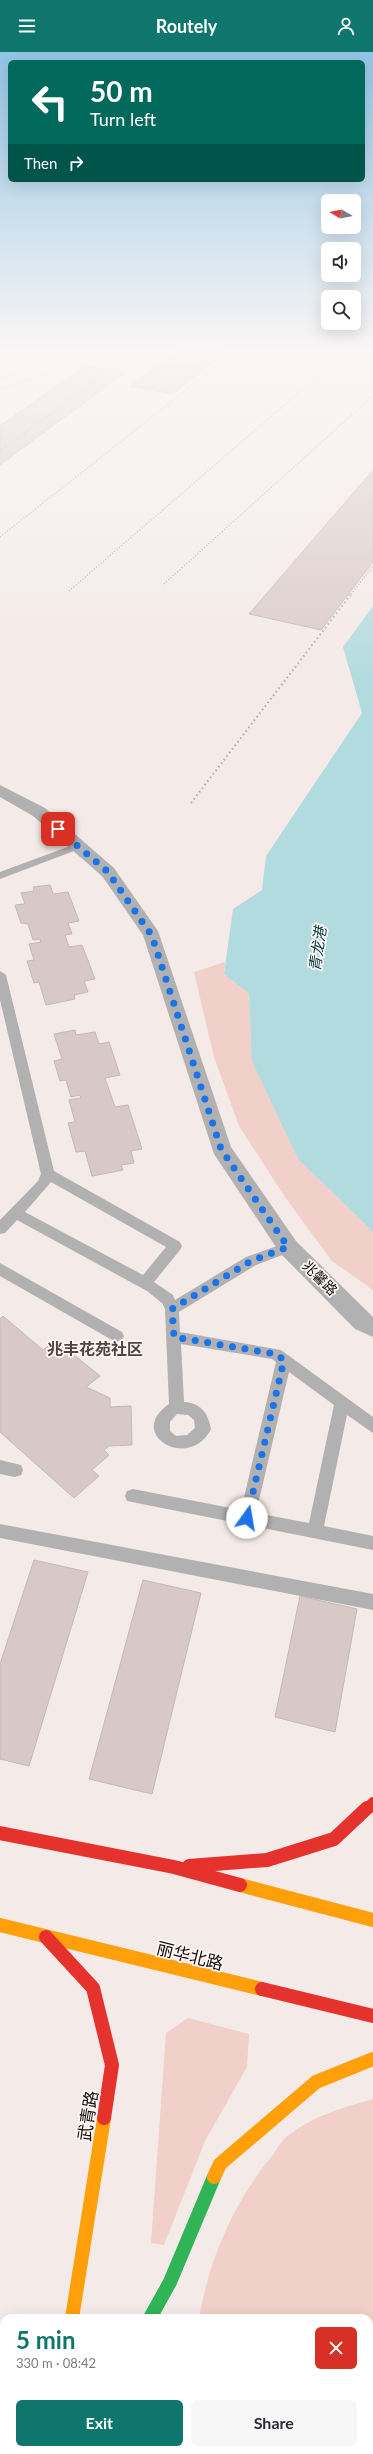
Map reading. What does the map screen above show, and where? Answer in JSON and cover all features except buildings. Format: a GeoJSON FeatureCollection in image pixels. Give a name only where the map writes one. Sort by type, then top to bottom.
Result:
{"type":"FeatureCollection","features":[{"type":"Feature","properties":{"kind":"main road"},"geometry":{"type":"LineString","coordinates":[[174,1868],[267,1860],[334,1838],[373,1802]]}},
{"type":"Feature","properties":{"kind":"main road"},"geometry":{"type":"LineString","coordinates":[[0,1832],[174,1868],[373,1920]]}},
{"type":"Feature","properties":{"kind":"main road","name":"丽华北路"},"geometry":{"type":"LineString","coordinates":[[0,1925],[373,2016]]}},
{"type":"Feature","properties":{"kind":"main road","name":"武青路"},"geometry":{"type":"LineString","coordinates":[[46,1937],[93,1988],[112,2065],[73,2314]]}},
{"type":"Feature","properties":{"kind":"main road"},"geometry":{"type":"LineString","coordinates":[[152,2314],[170,2282],[220,2164],[316,2082],[373,2060]]}},
{"type":"Feature","properties":{"kind":"street","name":"兆馨路"},"geometry":{"type":"LineString","coordinates":[[0,790],[39,812],[108,872],[152,936],[221,1149],[288,1247],[364,1322],[373,1328]]}},
{"type":"Feature","properties":{"kind":"lane"},"geometry":{"type":"LineString","coordinates":[[0,876],[78,846]]}},
{"type":"Feature","properties":{"kind":"lane"},"geometry":{"type":"LineString","coordinates":[[0,975],[48,1174],[44,1184],[0,1229]]}},
{"type":"Feature","properties":{"kind":"lane"},"geometry":{"type":"LineString","coordinates":[[48,1174],[175,1246],[145,1283]]}},
{"type":"Feature","properties":{"kind":"lane"},"geometry":{"type":"LineString","coordinates":[[16,1213],[145,1283],[168,1299],[172,1309],[177,1408]]}},
{"type":"Feature","properties":{"kind":"lane"},"geometry":{"type":"LineString","coordinates":[[172,1309],[251,1261],[288,1247]]}},
{"type":"Feature","properties":{"kind":"lane"},"geometry":{"type":"LineString","coordinates":[[0,1269],[117,1336]]}},
{"type":"Feature","properties":{"kind":"lane"},"geometry":{"type":"LineString","coordinates":[[174,1337],[276,1354],[373,1426]]}},
{"type":"Feature","properties":{"kind":"lane"},"geometry":{"type":"LineString","coordinates":[[247,1518],[284,1360]]}},
{"type":"Feature","properties":{"kind":"lane"},"geometry":{"type":"LineString","coordinates":[[315,1532],[342,1403]]}},
{"type":"Feature","properties":{"kind":"lane"},"geometry":{"type":"LineString","coordinates":[[0,1467],[15,1470]]}},
{"type":"Feature","properties":{"kind":"lane"},"geometry":{"type":"LineString","coordinates":[[133,1496],[373,1543]]}},
{"type":"Feature","properties":{"kind":"lane"},"geometry":{"type":"LineString","coordinates":[[0,1531],[373,1602]]}},
{"type":"Feature","properties":{"kind":"shaded area"},"geometry":{"type":"Polygon","coordinates":[[[225,962],[224,974],[249,994],[252,1057],[298,1159],[373,1232],[373,1290],[332,1261],[285,1197],[239,1126],[214,1057],[194,972],[225,962]]]}},
{"type":"Feature","properties":{"kind":"shaded area"},"geometry":{"type":"Polygon","coordinates":[[[188,2018],[249,2034],[247,2067],[205,2141],[164,2245],[151,2243],[166,2033],[188,2018]]]}},
{"type":"Feature","properties":{"kind":"shaded area"},"geometry":{"type":"Polygon","coordinates":[[[373,2099],[373,2314],[200,2314],[203,2296],[216,2253],[235,2212],[258,2174],[286,2137],[308,2122],[340,2109],[373,2099]]]}},
{"type":"Feature","properties":{"kind":"water","name":"青龙港"},"geometry":{"type":"Polygon","coordinates":[[[373,606],[373,1232],[298,1159],[252,1061],[249,994],[224,974],[233,909],[262,890],[266,856],[362,713],[343,647],[373,606]]]}},
{"type":"Feature","properties":{"kind":"railway"},"geometry":{"type":"LineString","coordinates":[[0,537],[95,462]]}},
{"type":"Feature","properties":{"kind":"railway"},"geometry":{"type":"LineString","coordinates":[[69,591],[218,462]]}},
{"type":"Feature","properties":{"kind":"railway"},"geometry":{"type":"LineString","coordinates":[[164,584],[300,462]]}},
{"type":"Feature","properties":{"kind":"railway"},"geometry":{"type":"LineString","coordinates":[[351,594],[373,566]]}},
{"type":"Feature","properties":{"kind":"railway"},"geometry":{"type":"LineString","coordinates":[[191,803],[352,593]]}},
{"type":"Feature","properties":{"kind":"traffic: fast"},"geometry":{"type":"LineString","coordinates":[[152,2314],[170,2282],[214,2177]]}},
{"type":"Feature","properties":{"kind":"traffic: slow"},"geometry":{"type":"LineString","coordinates":[[240,1885],[373,1920]]}},
{"type":"Feature","properties":{"kind":"traffic: slow"},"geometry":{"type":"LineString","coordinates":[[0,1925],[262,1989]]}},
{"type":"Feature","properties":{"kind":"traffic: slow"},"geometry":{"type":"LineString","coordinates":[[214,2177],[220,2164],[316,2082],[373,2059]]}},
{"type":"Feature","properties":{"kind":"traffic: slow"},"geometry":{"type":"LineString","coordinates":[[73,2314],[104,2118]]}},
{"type":"Feature","properties":{"kind":"traffic: jam"},"geometry":{"type":"LineString","coordinates":[[189,1866],[267,1860],[334,1839],[373,1802]]}},
{"type":"Feature","properties":{"kind":"traffic: jam"},"geometry":{"type":"LineString","coordinates":[[0,1833],[174,1867],[240,1885]]}},
{"type":"Feature","properties":{"kind":"traffic: jam"},"geometry":{"type":"LineString","coordinates":[[46,1937],[93,1988],[112,2065],[104,2118]]}},
{"type":"Feature","properties":{"kind":"traffic: jam"},"geometry":{"type":"LineString","coordinates":[[262,1989],[373,2016]]}},
{"type":"Feature","properties":{"kind":"district","name":"兆丰花苑社区"},"geometry":{"type":"Point","coordinates":[95,1349]}},
{"type":"Feature","properties":{"kind":"route"},"geometry":{"type":"LineString","coordinates":[[58,829],[108,872],[152,936],[183,1027],[221,1149],[288,1247],[251,1261],[172,1309],[174,1337],[276,1354],[284,1360],[247,1518]]}}]}
